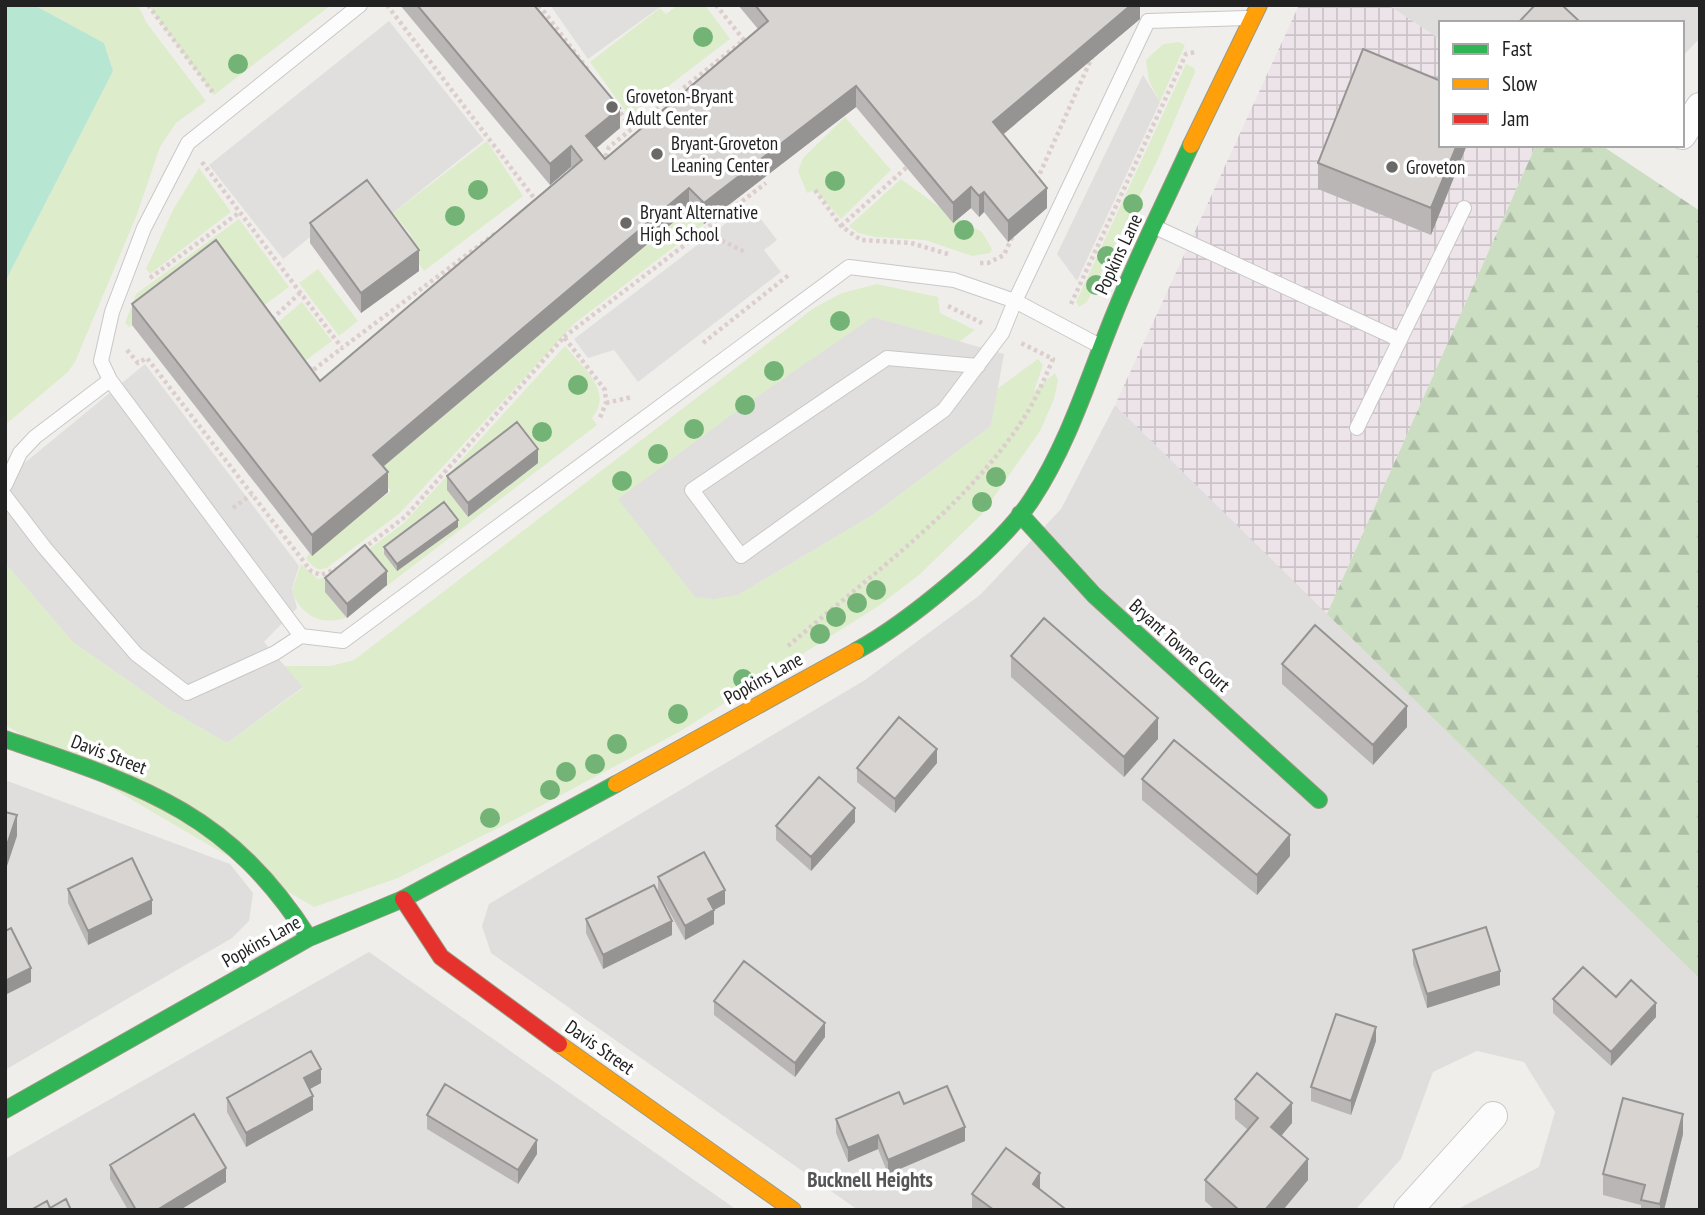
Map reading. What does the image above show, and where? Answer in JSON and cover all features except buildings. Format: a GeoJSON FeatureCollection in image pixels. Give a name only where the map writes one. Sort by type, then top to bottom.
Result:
{"type":"FeatureCollection","features":[{"type":"Feature","properties":{"kind":"street","name":"Popkins Lane"},"geometry":{"type":"LineString","coordinates":[[5,1110],[309,938],[403,899],[867,645],[938,593],[1020,514],[1032,499],[1065,440],[1101,347],[1154,226],[1236,47],[1256,12]]}},
{"type":"Feature","properties":{"kind":"street"},"geometry":{"type":"LineString","coordinates":[[1684,132],[1700,107]]}},
{"type":"Feature","properties":{"kind":"street","name":"Bryant Towne Court"},"geometry":{"type":"LineString","coordinates":[[1020,514],[1094,595],[1319,800]]}},
{"type":"Feature","properties":{"kind":"street","name":"Davis Street"},"geometry":{"type":"LineString","coordinates":[[5,739],[146,790],[190,815],[251,862],[283,899],[309,938]]}},
{"type":"Feature","properties":{"kind":"street","name":"Davis Street"},"geometry":{"type":"LineString","coordinates":[[403,899],[441,957],[469,980],[793,1210]]}},
{"type":"Feature","properties":{"kind":"street"},"geometry":{"type":"LineString","coordinates":[[1408,1210],[1493,1116]]}},
{"type":"Feature","properties":{"kind":"lane"},"geometry":{"type":"LineString","coordinates":[[301,636],[110,380],[101,361],[120,288],[144,228],[188,144],[360,5]]}},
{"type":"Feature","properties":{"kind":"lane"},"geometry":{"type":"LineString","coordinates":[[978,366],[887,358],[692,490],[741,556],[944,410],[978,366],[1002,334],[1015,301],[1148,21],[1256,12]]}},
{"type":"Feature","properties":{"kind":"lane"},"geometry":{"type":"LineString","coordinates":[[1357,428],[1464,208]]}},
{"type":"Feature","properties":{"kind":"lane"},"geometry":{"type":"LineString","coordinates":[[1154,226],[1400,340]]}},
{"type":"Feature","properties":{"kind":"lane"},"geometry":{"type":"LineString","coordinates":[[5,496],[44,547],[136,654],[187,693],[275,653],[301,636],[343,641],[849,267],[954,280],[1015,301],[1101,347]]}},
{"type":"Feature","properties":{"kind":"lane"},"geometry":{"type":"LineString","coordinates":[[5,485],[20,453],[35,437],[110,380]]}},
{"type":"Feature","properties":{"kind":"path"},"geometry":{"type":"LineString","coordinates":[[148,5],[227,111]]}},
{"type":"Feature","properties":{"kind":"path"},"geometry":{"type":"LineString","coordinates":[[387,5],[537,202]]}},
{"type":"Feature","properties":{"kind":"path"},"geometry":{"type":"LineString","coordinates":[[539,5],[593,77]]}},
{"type":"Feature","properties":{"kind":"path"},"geometry":{"type":"LineString","coordinates":[[593,172],[603,165],[609,148],[744,40],[716,5]]}},
{"type":"Feature","properties":{"kind":"path"},"geometry":{"type":"LineString","coordinates":[[1036,184],[1096,46]]}},
{"type":"Feature","properties":{"kind":"path"},"geometry":{"type":"LineString","coordinates":[[1071,304],[1186,54],[1195,52]]}},
{"type":"Feature","properties":{"kind":"path"},"geometry":{"type":"LineString","coordinates":[[609,98],[633,129]]}},
{"type":"Feature","properties":{"kind":"path"},"geometry":{"type":"LineString","coordinates":[[188,144],[342,348]]}},
{"type":"Feature","properties":{"kind":"path"},"geometry":{"type":"LineString","coordinates":[[841,226],[906,167]]}},
{"type":"Feature","properties":{"kind":"path"},"geometry":{"type":"LineString","coordinates":[[354,556],[406,516],[564,337],[766,183]]}},
{"type":"Feature","properties":{"kind":"path"},"geometry":{"type":"LineString","coordinates":[[815,190],[841,226],[860,240],[911,243],[953,255]]}},
{"type":"Feature","properties":{"kind":"path"},"geometry":{"type":"LineString","coordinates":[[527,210],[546,195]]}},
{"type":"Feature","properties":{"kind":"path"},"geometry":{"type":"LineString","coordinates":[[120,288],[149,278],[240,212]]}},
{"type":"Feature","properties":{"kind":"path"},"geometry":{"type":"LineString","coordinates":[[305,362],[312,371],[505,226]]}},
{"type":"Feature","properties":{"kind":"path"},"geometry":{"type":"LineString","coordinates":[[704,232],[747,253]]}},
{"type":"Feature","properties":{"kind":"path"},"geometry":{"type":"LineString","coordinates":[[970,262],[988,263],[1004,255],[1015,232]]}},
{"type":"Feature","properties":{"kind":"path"},"geometry":{"type":"LineString","coordinates":[[699,345],[790,274]]}},
{"type":"Feature","properties":{"kind":"path"},"geometry":{"type":"LineString","coordinates":[[275,324],[270,317],[300,293]]}},
{"type":"Feature","properties":{"kind":"path"},"geometry":{"type":"LineString","coordinates":[[784,649],[966,489],[1022,422],[1054,359],[948,306]]}},
{"type":"Feature","properties":{"kind":"path"},"geometry":{"type":"LineString","coordinates":[[108,329],[138,363],[147,358],[311,571],[321,575],[343,564]]}},
{"type":"Feature","properties":{"kind":"path"},"geometry":{"type":"LineString","coordinates":[[564,337],[605,390],[606,403],[599,420]]}},
{"type":"Feature","properties":{"kind":"path"},"geometry":{"type":"LineString","coordinates":[[606,403],[630,398],[639,392]]}},
{"type":"Feature","properties":{"kind":"shaded area"},"geometry":{"type":"Polygon","coordinates":[[[550,5],[663,5],[588,59],[550,5]]]}},
{"type":"Feature","properties":{"kind":"shaded area"},"geometry":{"type":"Polygon","coordinates":[[[1299,5],[1388,5],[1439,39],[1439,147],[1535,147],[1327,614],[1115,405],[1299,5]]]}},
{"type":"Feature","properties":{"kind":"shaded area"},"geometry":{"type":"Polygon","coordinates":[[[1388,5],[1700,5],[1700,38],[1684,55],[1684,21],[1439,21],[1439,39],[1388,5]]]}},
{"type":"Feature","properties":{"kind":"shaded area"},"geometry":{"type":"Polygon","coordinates":[[[389,21],[484,140],[389,216],[368,190],[283,259],[209,165],[389,21]]]}},
{"type":"Feature","properties":{"kind":"shaded area"},"geometry":{"type":"Polygon","coordinates":[[[1143,75],[1160,102],[1077,281],[1057,254],[1143,75]]]}},
{"type":"Feature","properties":{"kind":"shaded area"},"geometry":{"type":"Polygon","coordinates":[[[750,205],[777,240],[764,250],[781,272],[638,382],[614,350],[588,358],[574,339],[750,205]]]}},
{"type":"Feature","properties":{"kind":"shaded area"},"geometry":{"type":"Polygon","coordinates":[[[873,317],[1004,354],[991,426],[874,514],[738,595],[713,599],[695,597],[618,499],[745,405],[873,317]]]}},
{"type":"Feature","properties":{"kind":"shaded area"},"geometry":{"type":"Polygon","coordinates":[[[145,364],[299,566],[292,589],[297,608],[264,642],[303,687],[227,743],[170,710],[73,642],[5,563],[5,479],[145,364]]]}},
{"type":"Feature","properties":{"kind":"shaded area"},"geometry":{"type":"Polygon","coordinates":[[[1115,405],[1700,979],[1700,1210],[1456,1210],[1539,1167],[1555,1112],[1524,1062],[1477,1051],[1433,1072],[1401,1159],[1355,1210],[858,1210],[491,953],[482,926],[489,904],[865,680],[980,595],[1061,509],[1115,405]]]}},
{"type":"Feature","properties":{"kind":"shaded area"},"geometry":{"type":"Polygon","coordinates":[[[5,780],[230,864],[253,893],[249,921],[232,938],[5,1070],[5,780]]]}},
{"type":"Feature","properties":{"kind":"shaded area"},"geometry":{"type":"Polygon","coordinates":[[[369,952],[737,1210],[5,1210],[5,1159],[369,952]]]}},
{"type":"Feature","properties":{"kind":"green space"},"geometry":{"type":"Polygon","coordinates":[[[5,5],[34,5],[104,43],[113,71],[5,282],[5,5]]]}},
{"type":"Feature","properties":{"kind":"green space"},"geometry":{"type":"Polygon","coordinates":[[[34,5],[138,5],[146,22],[206,101],[176,123],[160,147],[136,217],[75,362],[68,372],[5,425],[5,282],[113,71],[104,43],[34,5]]]}},
{"type":"Feature","properties":{"kind":"green space"},"geometry":{"type":"Polygon","coordinates":[[[148,5],[331,5],[214,95],[148,5]]]}},
{"type":"Feature","properties":{"kind":"green space"},"geometry":{"type":"Polygon","coordinates":[[[678,5],[705,5],[730,39],[629,116],[590,62],[660,8],[666,14],[678,5]]]}},
{"type":"Feature","properties":{"kind":"green space"},"geometry":{"type":"Polygon","coordinates":[[[1179,42],[1185,45],[1160,102],[1149,81],[1146,60],[1163,44],[1179,42]]]}},
{"type":"Feature","properties":{"kind":"green space"},"geometry":{"type":"Polygon","coordinates":[[[1186,64],[1194,68],[1195,72],[1158,159],[1087,302],[1079,307],[1076,302],[1186,64]]]}},
{"type":"Feature","properties":{"kind":"green space"},"geometry":{"type":"Polygon","coordinates":[[[845,117],[891,170],[841,219],[815,190],[807,193],[798,171],[803,158],[845,117]]]}},
{"type":"Feature","properties":{"kind":"green space"},"geometry":{"type":"Polygon","coordinates":[[[487,141],[523,196],[424,271],[403,241],[411,235],[393,213],[487,141]]]}},
{"type":"Feature","properties":{"kind":"green space"},"geometry":{"type":"Polygon","coordinates":[[[1535,147],[1604,147],[1700,211],[1700,979],[1327,614],[1535,147]]]}},
{"type":"Feature","properties":{"kind":"green space"},"geometry":{"type":"Polygon","coordinates":[[[199,168],[231,212],[150,274],[146,269],[174,208],[199,168]]]}},
{"type":"Feature","properties":{"kind":"green space"},"geometry":{"type":"Polygon","coordinates":[[[901,179],[949,214],[982,232],[992,249],[990,253],[972,256],[925,240],[876,237],[858,233],[849,226],[901,179]]]}},
{"type":"Feature","properties":{"kind":"green space"},"geometry":{"type":"Polygon","coordinates":[[[689,209],[704,224],[575,323],[400,513],[328,567],[318,569],[311,564],[306,558],[309,554],[391,491],[377,472],[689,209]]]}},
{"type":"Feature","properties":{"kind":"green space"},"geometry":{"type":"Polygon","coordinates":[[[239,219],[289,287],[255,312],[142,316],[129,327],[125,323],[136,294],[239,219]]]}},
{"type":"Feature","properties":{"kind":"green space"},"geometry":{"type":"Polygon","coordinates":[[[318,269],[358,321],[339,336],[299,283],[318,269]]]}},
{"type":"Feature","properties":{"kind":"green space"},"geometry":{"type":"Polygon","coordinates":[[[877,284],[938,297],[940,313],[975,330],[959,342],[872,317],[738,595],[874,514],[991,426],[997,389],[1038,359],[1043,365],[1034,391],[1055,373],[1058,380],[1054,399],[1040,431],[982,514],[920,574],[880,605],[679,732],[518,818],[398,878],[314,907],[5,725],[5,563],[73,642],[170,710],[227,743],[303,688],[284,666],[331,666],[354,660],[814,308],[842,293],[877,284]]]}},
{"type":"Feature","properties":{"kind":"green space"},"geometry":{"type":"Polygon","coordinates":[[[302,302],[332,341],[305,361],[276,324],[302,302]]]}},
{"type":"Feature","properties":{"kind":"green space"},"geometry":{"type":"Polygon","coordinates":[[[565,346],[588,372],[598,390],[600,399],[592,418],[597,425],[345,618],[327,621],[306,612],[292,591],[301,564],[318,579],[333,576],[404,523],[565,346]]]}},
{"type":"Feature","properties":{"kind":"traffic: fast"},"geometry":{"type":"LineString","coordinates":[[856,651],[901,622],[976,561],[1018,518],[1032,499],[1068,432],[1123,293],[1191,145]]}},
{"type":"Feature","properties":{"kind":"traffic: fast"},"geometry":{"type":"LineString","coordinates":[[1020,514],[1094,595],[1319,800]]}},
{"type":"Feature","properties":{"kind":"traffic: fast"},"geometry":{"type":"LineString","coordinates":[[5,739],[139,789],[177,808],[213,831],[246,860],[278,895],[309,938]]}},
{"type":"Feature","properties":{"kind":"traffic: fast"},"geometry":{"type":"LineString","coordinates":[[5,1110],[309,938],[403,899],[616,784]]}},
{"type":"Feature","properties":{"kind":"traffic: slow"},"geometry":{"type":"LineString","coordinates":[[1191,145],[1259,5]]}},
{"type":"Feature","properties":{"kind":"traffic: slow"},"geometry":{"type":"LineString","coordinates":[[616,784],[856,651]]}},
{"type":"Feature","properties":{"kind":"traffic: slow"},"geometry":{"type":"LineString","coordinates":[[559,1044],[793,1210]]}},
{"type":"Feature","properties":{"kind":"traffic: jam"},"geometry":{"type":"LineString","coordinates":[[403,899],[441,957],[559,1044]]}},
{"type":"Feature","properties":{"kind":"place","name":"Groveton-Bryant Adult Center"},"geometry":{"type":"Point","coordinates":[612,107]}},
{"type":"Feature","properties":{"kind":"place","name":"Bryant-Groveton Leaning Center"},"geometry":{"type":"Point","coordinates":[657,154]}},
{"type":"Feature","properties":{"kind":"place","name":"Groveton"},"geometry":{"type":"Point","coordinates":[1392,167]}},
{"type":"Feature","properties":{"kind":"place","name":"Bryant Alternative High School"},"geometry":{"type":"Point","coordinates":[626,223]}},
{"type":"Feature","properties":{"kind":"district","name":"Bucknell Heights"},"geometry":{"type":"Point","coordinates":[870,1180]}}]}
